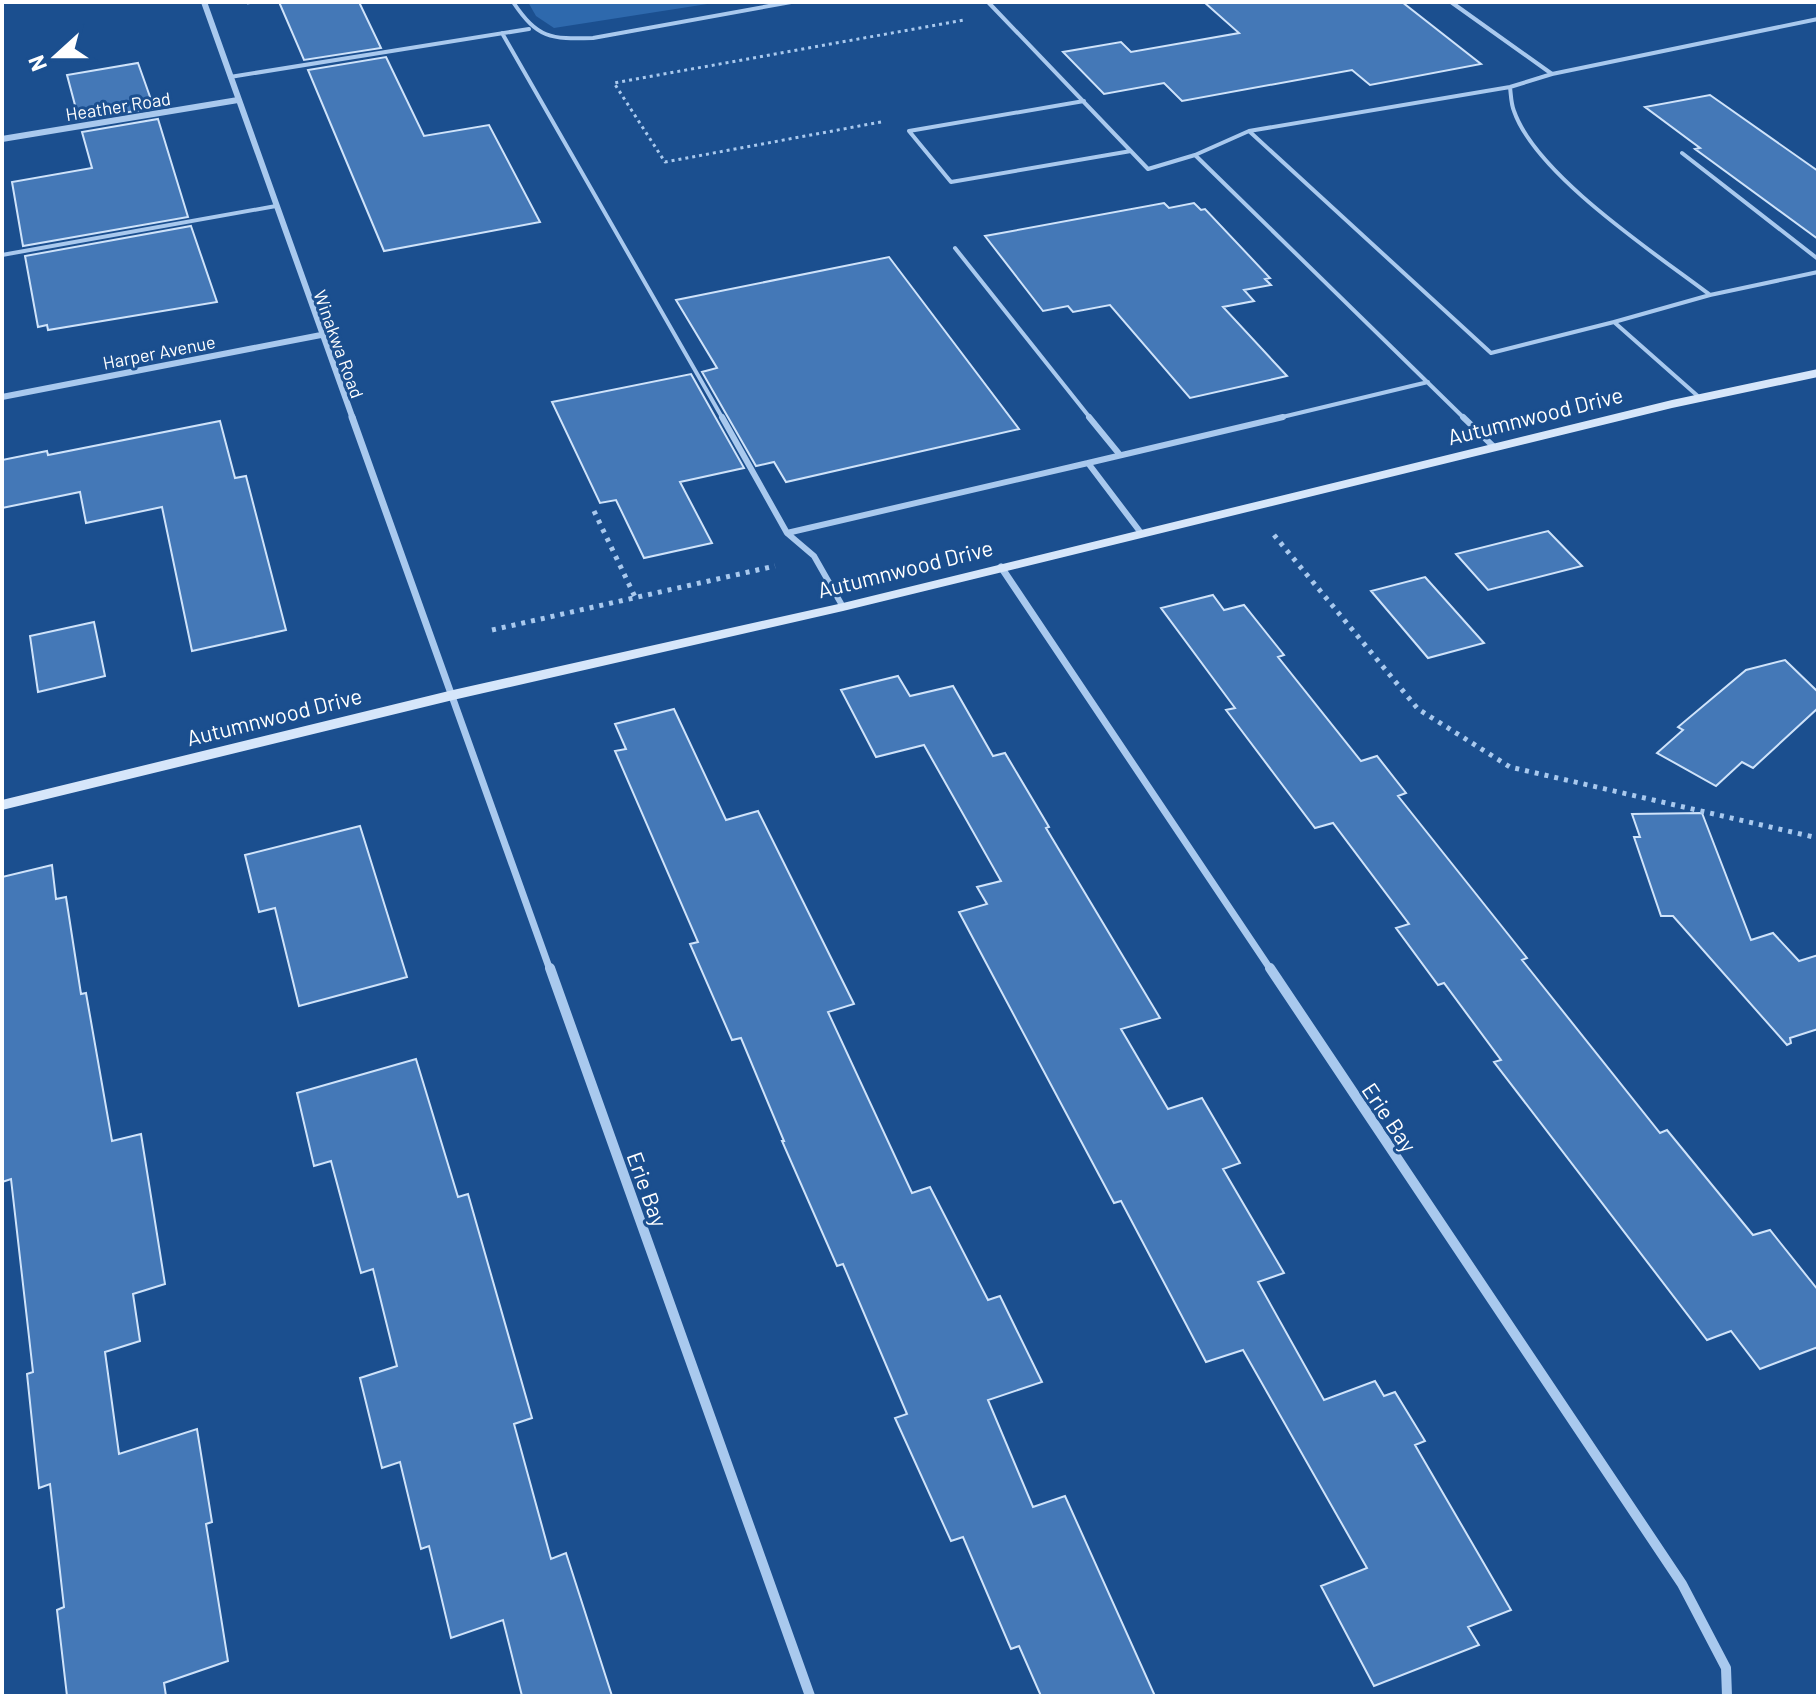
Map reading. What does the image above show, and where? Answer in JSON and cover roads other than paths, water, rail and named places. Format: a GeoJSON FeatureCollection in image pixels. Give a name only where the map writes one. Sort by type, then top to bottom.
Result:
{"type":"FeatureCollection","features":[{"type":"Feature","properties":{"kind":"street","name":"Winakwa Road"},"geometry":{"type":"LineString","coordinates":[[204,2],[321,335],[453,695]]}},
{"type":"Feature","properties":{"kind":"street","name":"Heather Road"},"geometry":{"type":"LineString","coordinates":[[2,139],[238,100]]}},
{"type":"Feature","properties":{"kind":"street","name":"Harper Avenue"},"geometry":{"type":"LineString","coordinates":[[2,397],[321,335]]}},
{"type":"Feature","properties":{"kind":"street","name":"Autumnwood Drive"},"geometry":{"type":"LineString","coordinates":[[2,805],[453,695],[843,607],[1494,447],[1818,373]]}},
{"type":"Feature","properties":{"kind":"street","name":"Erie Bay"},"geometry":{"type":"LineString","coordinates":[[1001,567],[1682,1584],[1726,1668],[1727,1696]]}},
{"type":"Feature","properties":{"kind":"street","name":"Erie Bay"},"geometry":{"type":"LineString","coordinates":[[453,695],[810,1696]]}},
{"type":"Feature","properties":{"kind":"lane"},"geometry":{"type":"LineString","coordinates":[[513,2],[529,29],[545,37],[593,38],[791,2]]}},
{"type":"Feature","properties":{"kind":"lane"},"geometry":{"type":"LineString","coordinates":[[988,2],[1148,169],[1195,155],[1249,131],[1510,87],[1552,74],[1818,19]]}},
{"type":"Feature","properties":{"kind":"lane"},"geometry":{"type":"LineString","coordinates":[[1451,2],[1552,74]]}},
{"type":"Feature","properties":{"kind":"lane"},"geometry":{"type":"LineString","coordinates":[[230,77],[529,29]]}},
{"type":"Feature","properties":{"kind":"lane"},"geometry":{"type":"LineString","coordinates":[[502,33],[628,248],[787,533],[814,556],[843,607]]}},
{"type":"Feature","properties":{"kind":"lane"},"geometry":{"type":"LineString","coordinates":[[1510,87],[1515,113],[1530,138],[1562,176],[1710,295]]}},
{"type":"Feature","properties":{"kind":"lane"},"geometry":{"type":"LineString","coordinates":[[1084,101],[909,131],[951,182],[1131,151]]}},
{"type":"Feature","properties":{"kind":"lane"},"geometry":{"type":"LineString","coordinates":[[1249,131],[1491,353],[1710,295],[1818,272]]}},
{"type":"Feature","properties":{"kind":"lane"},"geometry":{"type":"LineString","coordinates":[[1682,153],[1818,259]]}},
{"type":"Feature","properties":{"kind":"lane"},"geometry":{"type":"LineString","coordinates":[[1195,155],[1494,447]]}},
{"type":"Feature","properties":{"kind":"lane"},"geometry":{"type":"LineString","coordinates":[[2,255],[276,206]]}},
{"type":"Feature","properties":{"kind":"lane"},"geometry":{"type":"LineString","coordinates":[[955,248],[1120,455]]}},
{"type":"Feature","properties":{"kind":"lane"},"geometry":{"type":"LineString","coordinates":[[1614,322],[1700,398]]}},
{"type":"Feature","properties":{"kind":"lane"},"geometry":{"type":"LineString","coordinates":[[787,533],[1428,382]]}},
{"type":"Feature","properties":{"kind":"lane"},"geometry":{"type":"LineString","coordinates":[[1088,463],[1141,533]]}}]}
